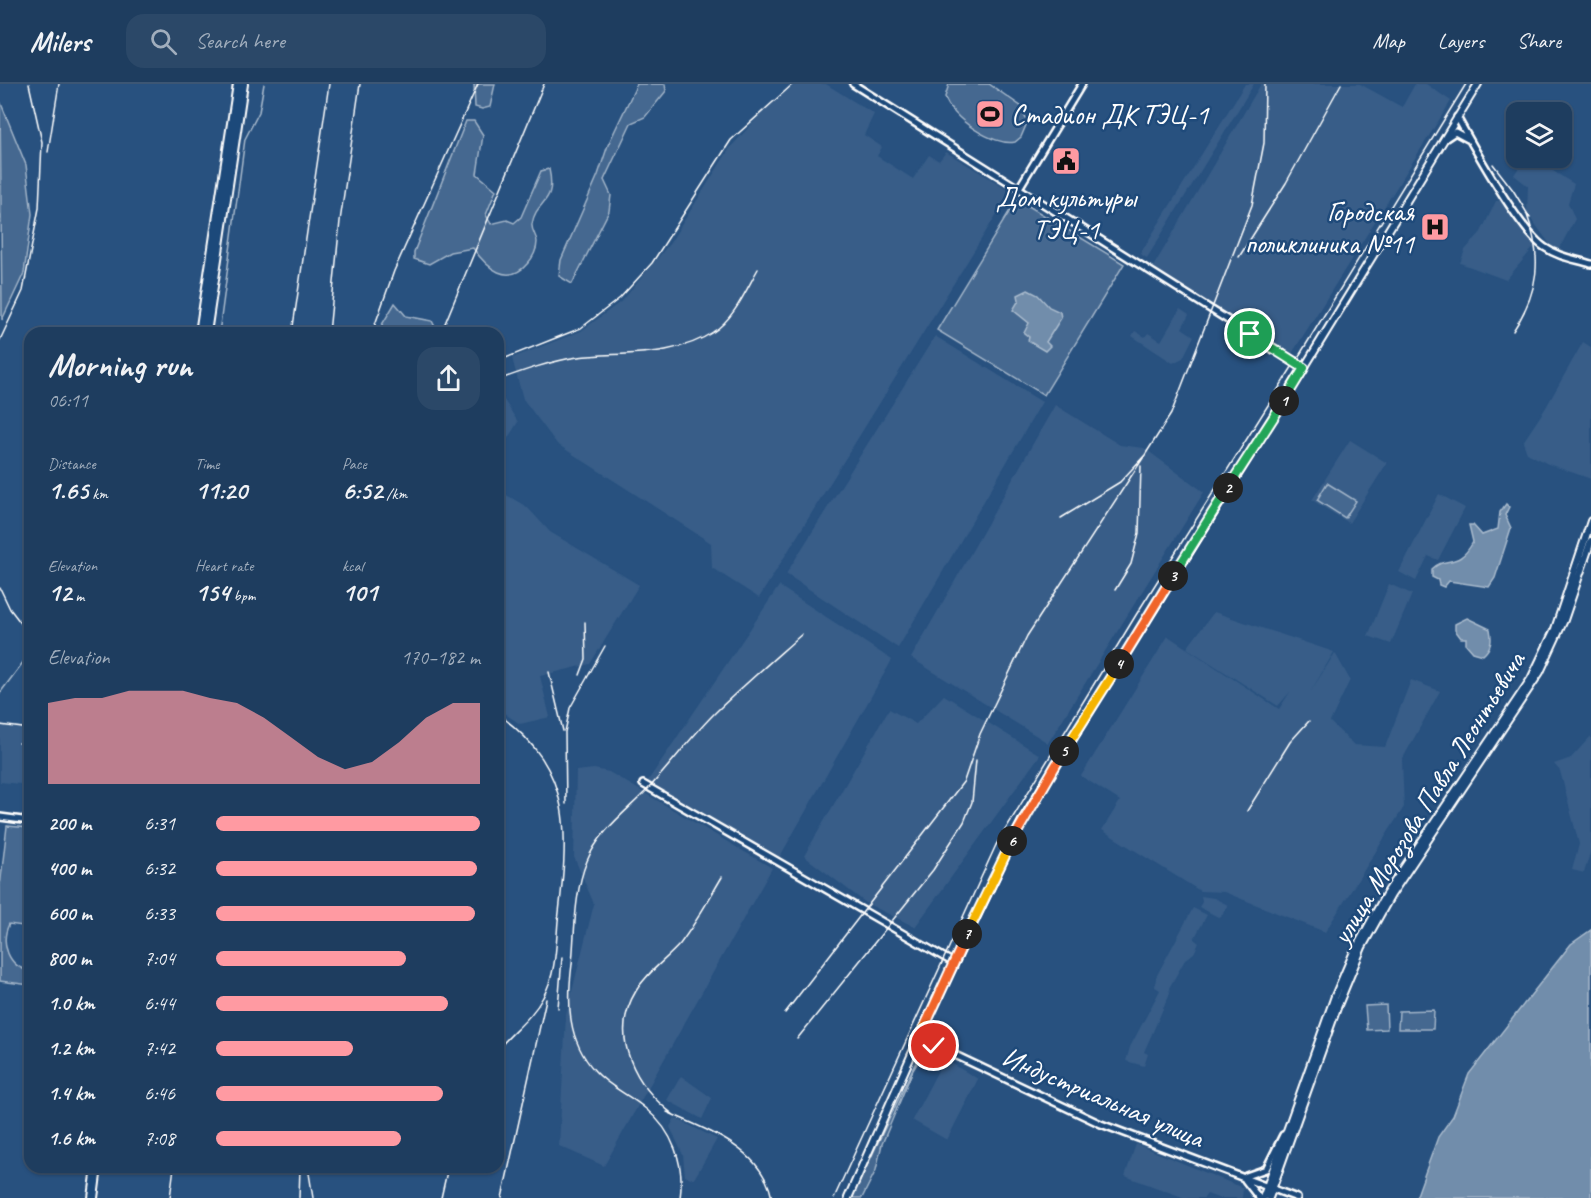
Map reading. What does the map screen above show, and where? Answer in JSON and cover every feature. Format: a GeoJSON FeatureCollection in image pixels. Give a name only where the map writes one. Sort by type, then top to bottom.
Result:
{"type":"FeatureCollection","features":[{"type":"Feature","properties":{"kind":"highway"},"geometry":{"type":"LineString","coordinates":[[201,327],[238,84]]}},
{"type":"Feature","properties":{"kind":"highway"},"geometry":{"type":"LineString","coordinates":[[207,327],[243,84]]}},
{"type":"Feature","properties":{"kind":"highway"},"geometry":{"type":"LineString","coordinates":[[93,1198],[96,1173]]}},
{"type":"Feature","properties":{"kind":"main road"},"geometry":{"type":"LineString","coordinates":[[848,1198],[919,1038],[1032,802],[1304,368],[1478,84]]}},
{"type":"Feature","properties":{"kind":"main road","name":"улица Морозова Павла Леонтьевича"},"geometry":{"type":"LineString","coordinates":[[1269,1198],[1270,1187],[1288,1128],[1353,954],[1385,896],[1531,679],[1549,644],[1591,521]]}},
{"type":"Feature","properties":{"kind":"main road","name":"улица Морозова Павла Леонтьевича"},"geometry":{"type":"LineString","coordinates":[[1263,1198],[1270,1187],[1362,947],[1391,895],[1540,672],[1564,621],[1591,541]]}},
{"type":"Feature","properties":{"kind":"street"},"geometry":{"type":"LineString","coordinates":[[853,84],[1304,368]]}},
{"type":"Feature","properties":{"kind":"street"},"geometry":{"type":"LineString","coordinates":[[1019,188],[1082,84]]}},
{"type":"Feature","properties":{"kind":"street"},"geometry":{"type":"LineString","coordinates":[[1457,117],[1469,140],[1535,240],[1558,255],[1591,264]]}},
{"type":"Feature","properties":{"kind":"street"},"geometry":{"type":"LineString","coordinates":[[1441,143],[1455,132],[1469,140]]}},
{"type":"Feature","properties":{"kind":"street"},"geometry":{"type":"LineString","coordinates":[[643,784],[954,963]]}},
{"type":"Feature","properties":{"kind":"street"},"geometry":{"type":"LineString","coordinates":[[0,817],[24,819]]}},
{"type":"Feature","properties":{"kind":"street","name":"Индустриальная улица"},"geometry":{"type":"LineString","coordinates":[[919,1038],[1101,1124],[1296,1198]]}},
{"type":"Feature","properties":{"kind":"street"},"geometry":{"type":"LineString","coordinates":[[1241,1176],[1257,1174],[1266,1168],[1288,1128]]}},
{"type":"Feature","properties":{"kind":"street"},"geometry":{"type":"LineString","coordinates":[[1241,1176],[1259,1198]]}},
{"type":"Feature","properties":{"kind":"shaded area"},"geometry":{"type":"Polygon","coordinates":[[[474,84],[495,84],[490,107],[482,109],[475,107],[474,84]]]}},
{"type":"Feature","properties":{"kind":"shaded area"},"geometry":{"type":"Polygon","coordinates":[[[637,84],[665,84],[666,91],[645,117],[631,123],[604,180],[611,195],[609,211],[572,284],[559,276],[561,260],[598,175],[608,145],[637,84]]]}},
{"type":"Feature","properties":{"kind":"shaded area"},"geometry":{"type":"Polygon","coordinates":[[[796,84],[826,84],[874,114],[864,135],[882,147],[877,156],[913,179],[929,155],[939,161],[946,152],[1011,191],[759,598],[712,568],[711,543],[557,444],[523,399],[512,358],[581,331],[623,300],[670,243],[730,148],[770,104],[796,84]]]}},
{"type":"Feature","properties":{"kind":"shaded area","name":"Стадион ДК ТЭЦ-1"},"geometry":{"type":"Polygon","coordinates":[[[949,84],[989,84],[1022,107],[1027,123],[1021,137],[1015,142],[1006,142],[996,140],[974,129],[949,105],[945,97],[949,84]]]}},
{"type":"Feature","properties":{"kind":"shaded area"},"geometry":{"type":"Polygon","coordinates":[[[1245,84],[1254,84],[1147,258],[1140,254],[1245,84]]]}},
{"type":"Feature","properties":{"kind":"shaded area"},"geometry":{"type":"Polygon","coordinates":[[[1261,84],[1360,84],[1402,107],[1415,84],[1426,84],[1451,101],[1291,355],[1153,267],[1261,84]]]}},
{"type":"Feature","properties":{"kind":"shaded area"},"geometry":{"type":"Polygon","coordinates":[[[0,101],[26,165],[32,214],[24,273],[2,320],[0,101]]]}},
{"type":"Feature","properties":{"kind":"shaded area"},"geometry":{"type":"Polygon","coordinates":[[[466,121],[474,121],[483,135],[477,174],[496,190],[486,215],[491,224],[507,220],[514,223],[521,217],[541,171],[549,169],[551,181],[548,196],[537,210],[532,224],[537,245],[532,259],[513,274],[498,272],[491,268],[473,248],[450,252],[429,264],[414,259],[414,252],[466,121]]]}},
{"type":"Feature","properties":{"kind":"shaded area"},"geometry":{"type":"Polygon","coordinates":[[[1519,168],[1548,168],[1574,184],[1568,203],[1575,219],[1558,251],[1552,247],[1527,213],[1528,186],[1514,175],[1519,168]]]}},
{"type":"Feature","properties":{"kind":"shaded area"},"geometry":{"type":"Polygon","coordinates":[[[1017,199],[1124,264],[1044,395],[937,330],[1017,199]]]}},
{"type":"Feature","properties":{"kind":"shaded area"},"geometry":{"type":"Polygon","coordinates":[[[1504,200],[1534,242],[1534,247],[1506,280],[1460,263],[1465,250],[1481,232],[1496,201],[1504,200]]]}},
{"type":"Feature","properties":{"kind":"shaded area"},"geometry":{"type":"Polygon","coordinates":[[[1028,290],[1038,295],[1049,307],[1060,312],[1061,318],[1046,342],[1050,346],[1045,351],[1028,341],[1029,337],[1024,333],[1029,323],[1013,310],[1019,300],[1018,295],[1028,290]]]}},
{"type":"Feature","properties":{"kind":"shaded area"},"geometry":{"type":"Polygon","coordinates":[[[395,303],[406,316],[432,321],[435,327],[381,327],[395,303]]]}},
{"type":"Feature","properties":{"kind":"shaded area"},"geometry":{"type":"Polygon","coordinates":[[[1180,309],[1189,315],[1182,328],[1194,336],[1183,358],[1173,363],[1132,336],[1135,331],[1145,337],[1148,333],[1161,341],[1180,309]]]}},
{"type":"Feature","properties":{"kind":"shaded area"},"geometry":{"type":"Polygon","coordinates":[[[935,336],[1042,402],[898,648],[786,574],[935,336]]]}},
{"type":"Feature","properties":{"kind":"shaded area"},"geometry":{"type":"Polygon","coordinates":[[[1583,342],[1591,347],[1591,479],[1548,464],[1527,453],[1523,442],[1545,409],[1583,342]]]}},
{"type":"Feature","properties":{"kind":"shaded area"},"geometry":{"type":"Polygon","coordinates":[[[504,400],[518,422],[504,444],[504,400]]]}},
{"type":"Feature","properties":{"kind":"shaded area"},"geometry":{"type":"Polygon","coordinates":[[[1055,405],[1120,445],[1144,448],[1204,492],[1048,743],[911,658],[1055,405]]]}},
{"type":"Feature","properties":{"kind":"shaded area"},"geometry":{"type":"Polygon","coordinates":[[[1350,440],[1387,463],[1349,523],[1312,500],[1350,440]]]}},
{"type":"Feature","properties":{"kind":"shaded area"},"geometry":{"type":"Polygon","coordinates":[[[1327,483],[1356,501],[1345,518],[1317,500],[1327,483]]]}},
{"type":"Feature","properties":{"kind":"shaded area"},"geometry":{"type":"Polygon","coordinates":[[[504,494],[527,507],[550,532],[639,585],[590,664],[540,676],[550,717],[520,724],[504,713],[504,494]]]}},
{"type":"Feature","properties":{"kind":"shaded area"},"geometry":{"type":"Polygon","coordinates":[[[1439,494],[1465,508],[1438,560],[1428,556],[1416,581],[1399,572],[1439,494]]]}},
{"type":"Feature","properties":{"kind":"shaded area"},"geometry":{"type":"Polygon","coordinates":[[[1506,504],[1509,507],[1505,515],[1511,528],[1495,578],[1489,587],[1449,581],[1444,587],[1439,585],[1438,580],[1432,577],[1432,569],[1442,563],[1457,559],[1468,551],[1473,542],[1469,525],[1473,525],[1482,535],[1498,529],[1500,512],[1506,504]]]}},
{"type":"Feature","properties":{"kind":"shaded area"},"geometry":{"type":"Polygon","coordinates":[[[1389,584],[1412,594],[1391,644],[1368,636],[1389,584]]]}},
{"type":"Feature","properties":{"kind":"shaded area"},"geometry":{"type":"Polygon","coordinates":[[[779,586],[892,660],[778,860],[645,785],[779,586]]]}},
{"type":"Feature","properties":{"kind":"shaded area"},"geometry":{"type":"Polygon","coordinates":[[[1214,612],[1334,652],[1311,691],[1335,653],[1350,680],[1330,722],[1354,745],[1385,747],[1411,680],[1440,691],[1402,760],[1404,807],[1325,932],[1224,892],[1200,891],[1102,830],[1120,801],[1081,776],[1168,636],[1279,709],[1290,692],[1278,706],[1187,648],[1214,612]]]}},
{"type":"Feature","properties":{"kind":"shaded area"},"geometry":{"type":"Polygon","coordinates":[[[1467,618],[1490,629],[1491,643],[1483,655],[1473,652],[1466,644],[1466,638],[1461,638],[1455,630],[1455,624],[1467,618]]]}},
{"type":"Feature","properties":{"kind":"shaded area"},"geometry":{"type":"Polygon","coordinates":[[[944,695],[1040,755],[915,927],[866,903],[804,856],[889,709],[916,724],[944,695]]]}},
{"type":"Feature","properties":{"kind":"shaded area"},"geometry":{"type":"Polygon","coordinates":[[[0,723],[24,727],[24,784],[0,782],[0,723]]]}},
{"type":"Feature","properties":{"kind":"shaded area"},"geometry":{"type":"Polygon","coordinates":[[[1591,736],[1591,850],[1584,873],[1572,870],[1579,844],[1560,771],[1554,764],[1571,758],[1591,736]]]}},
{"type":"Feature","properties":{"kind":"shaded area"},"geometry":{"type":"Polygon","coordinates":[[[594,769],[609,772],[772,868],[604,1166],[559,1146],[566,1015],[594,904],[574,857],[576,771],[594,769]]]}},
{"type":"Feature","properties":{"kind":"shaded area"},"geometry":{"type":"Polygon","coordinates":[[[7,826],[24,827],[24,926],[9,924],[5,939],[11,959],[24,970],[24,984],[0,981],[0,887],[7,826]]]}},
{"type":"Feature","properties":{"kind":"shaded area"},"geometry":{"type":"Polygon","coordinates":[[[1201,896],[1214,898],[1228,905],[1220,918],[1199,907],[1202,902],[1201,896]]]}},
{"type":"Feature","properties":{"kind":"shaded area"},"geometry":{"type":"Polygon","coordinates":[[[1193,908],[1207,915],[1194,939],[1199,943],[1194,953],[1185,960],[1169,988],[1170,993],[1144,1052],[1148,1054],[1144,1066],[1126,1061],[1130,1047],[1160,990],[1155,987],[1156,977],[1193,908]]]}},
{"type":"Feature","properties":{"kind":"shaded area"},"geometry":{"type":"Polygon","coordinates":[[[1591,930],[1591,1198],[1416,1198],[1438,1137],[1453,1116],[1469,1074],[1571,944],[1591,930]]]}},
{"type":"Feature","properties":{"kind":"shaded area"},"geometry":{"type":"Polygon","coordinates":[[[1386,1005],[1387,1029],[1367,1030],[1365,1006],[1386,1005]]]}},
{"type":"Feature","properties":{"kind":"shaded area"},"geometry":{"type":"Polygon","coordinates":[[[1434,1010],[1433,1029],[1398,1029],[1399,1011],[1434,1010]]]}},
{"type":"Feature","properties":{"kind":"shaded area"},"geometry":{"type":"Polygon","coordinates":[[[924,1045],[928,1046],[913,1070],[882,1144],[876,1170],[862,1198],[852,1198],[924,1045]]]}},
{"type":"Feature","properties":{"kind":"shaded area"},"geometry":{"type":"Polygon","coordinates":[[[944,1059],[978,1079],[947,1140],[912,1120],[944,1059]]]}},
{"type":"Feature","properties":{"kind":"shaded area"},"geometry":{"type":"Polygon","coordinates":[[[681,1076],[712,1098],[702,1119],[667,1100],[681,1076]]]}},
{"type":"Feature","properties":{"kind":"shaded area"},"geometry":{"type":"Polygon","coordinates":[[[675,1118],[717,1139],[694,1179],[685,1176],[683,1155],[670,1127],[675,1118]]]}},
{"type":"Feature","properties":{"kind":"shaded area"},"geometry":{"type":"Polygon","coordinates":[[[1136,1144],[1243,1188],[1242,1198],[1218,1198],[1207,1194],[1204,1198],[1185,1198],[1125,1176],[1136,1144]]]}},
{"type":"Feature","properties":{"kind":"waterway"},"geometry":{"type":"LineString","coordinates":[[220,327],[245,139],[259,112],[264,84]]}},
{"type":"Feature","properties":{"kind":"waterway"},"geometry":{"type":"LineString","coordinates":[[0,693],[24,661]]}},
{"type":"Feature","properties":{"kind":"tram line"},"geometry":{"type":"LineString","coordinates":[[834,1198],[996,845],[1466,84]]}},
{"type":"Feature","properties":{"kind":"railway"},"geometry":{"type":"LineString","coordinates":[[0,340],[23,291],[39,208],[42,142],[29,84]]}},
{"type":"Feature","properties":{"kind":"railway"},"geometry":{"type":"LineString","coordinates":[[48,152],[59,84]]}},
{"type":"Feature","properties":{"kind":"railway"},"geometry":{"type":"LineString","coordinates":[[293,327],[329,84]]}},
{"type":"Feature","properties":{"kind":"railway"},"geometry":{"type":"LineString","coordinates":[[330,327],[340,221],[360,84]]}},
{"type":"Feature","properties":{"kind":"railway"},"geometry":{"type":"LineString","coordinates":[[374,327],[394,271],[478,84]]}},
{"type":"Feature","properties":{"kind":"railway"},"geometry":{"type":"LineString","coordinates":[[443,327],[544,84]]}},
{"type":"Feature","properties":{"kind":"railway"},"geometry":{"type":"LineString","coordinates":[[504,359],[581,328],[620,298],[652,263],[731,140],[793,84]]}},
{"type":"Feature","properties":{"kind":"railway"},"geometry":{"type":"LineString","coordinates":[[1061,518],[1120,482],[1145,455],[1171,414],[1252,205],[1264,143],[1265,84]]}},
{"type":"Feature","properties":{"kind":"railway"},"geometry":{"type":"LineString","coordinates":[[1239,257],[1286,183],[1341,84]]}},
{"type":"Feature","properties":{"kind":"railway"},"geometry":{"type":"LineString","coordinates":[[1493,164],[1513,190],[1530,218]]}},
{"type":"Feature","properties":{"kind":"railway"},"geometry":{"type":"LineString","coordinates":[[1513,331],[1522,317],[1536,274],[1535,244],[1526,212]]}},
{"type":"Feature","properties":{"kind":"railway"},"geometry":{"type":"LineString","coordinates":[[504,378],[578,357],[665,350],[698,340],[713,332],[727,320],[739,304],[758,269]]}},
{"type":"Feature","properties":{"kind":"railway"},"geometry":{"type":"LineString","coordinates":[[785,1013],[964,781],[980,734],[1027,636],[1145,455]]}},
{"type":"Feature","properties":{"kind":"railway"},"geometry":{"type":"LineString","coordinates":[[1115,590],[1131,564],[1139,533],[1141,466]]}},
{"type":"Feature","properties":{"kind":"railway"},"geometry":{"type":"LineString","coordinates":[[0,588],[10,609],[24,627]]}},
{"type":"Feature","properties":{"kind":"railway"},"geometry":{"type":"LineString","coordinates":[[580,675],[586,659],[585,622]]}},
{"type":"Feature","properties":{"kind":"railway"},"geometry":{"type":"LineString","coordinates":[[680,1198],[679,1161],[663,1127],[646,1109],[595,1071],[579,1047],[574,1034],[570,993],[580,886],[592,850],[606,831],[648,789],[709,719],[802,634]]}},
{"type":"Feature","properties":{"kind":"railway"},"geometry":{"type":"LineString","coordinates":[[566,804],[565,732],[570,708],[605,646]]}},
{"type":"Feature","properties":{"kind":"railway"},"geometry":{"type":"LineString","coordinates":[[549,672],[563,731]]}},
{"type":"Feature","properties":{"kind":"railway"},"geometry":{"type":"LineString","coordinates":[[504,719],[523,735],[542,758],[554,782],[561,807],[564,833],[564,861],[555,960],[551,979],[543,997],[533,1011],[504,1042]]}},
{"type":"Feature","properties":{"kind":"railway"},"geometry":{"type":"LineString","coordinates":[[1247,811],[1290,742],[1309,721]]}},
{"type":"Feature","properties":{"kind":"railway"},"geometry":{"type":"LineString","coordinates":[[0,725],[24,728]]}},
{"type":"Feature","properties":{"kind":"railway"},"geometry":{"type":"LineString","coordinates":[[19,743],[24,743]]}},
{"type":"Feature","properties":{"kind":"railway"},"geometry":{"type":"LineString","coordinates":[[797,1039],[933,870],[964,822],[972,802],[976,760]]}},
{"type":"Feature","properties":{"kind":"railway"},"geometry":{"type":"LineString","coordinates":[[674,1115],[648,1090],[630,1060],[625,1026],[628,1008],[640,984],[686,936],[722,877]]}},
{"type":"Feature","properties":{"kind":"railway"},"geometry":{"type":"LineString","coordinates":[[558,1008],[562,957]]}},
{"type":"Feature","properties":{"kind":"railway"},"geometry":{"type":"LineString","coordinates":[[502,1198],[546,999]]}},
{"type":"Feature","properties":{"kind":"railway"},"geometry":{"type":"LineString","coordinates":[[667,1112],[716,1134],[745,1154],[757,1166],[772,1198]]}},
{"type":"Feature","properties":{"kind":"railway"},"geometry":{"type":"LineString","coordinates":[[170,1198],[173,1173]]}},
{"type":"Feature","properties":{"kind":"railway"},"geometry":{"type":"LineString","coordinates":[[299,1198],[300,1173]]}},
{"type":"Feature","properties":{"kind":"railway"},"geometry":{"type":"LineString","coordinates":[[309,1173],[313,1198]]}},
{"type":"Feature","properties":{"kind":"railway"},"geometry":{"type":"LineString","coordinates":[[441,1198],[447,1173]]}},
{"type":"Feature","properties":{"kind":"place","name":"Стадион ДК ТЭЦ-1"},"geometry":{"type":"Point","coordinates":[990,114]}},
{"type":"Feature","properties":{"kind":"place","name":"Дом культуры ТЭЦ-1"},"geometry":{"type":"Point","coordinates":[1066,161]}},
{"type":"Feature","properties":{"kind":"place","name":"Городская поликлиника №11"},"geometry":{"type":"Point","coordinates":[1435,227]}},
{"type":"Feature","properties":{"kind":"route"},"geometry":{"type":"LineString","coordinates":[[934,1046],[919,1038],[1032,802],[1304,368],[1250,334]]}}]}
